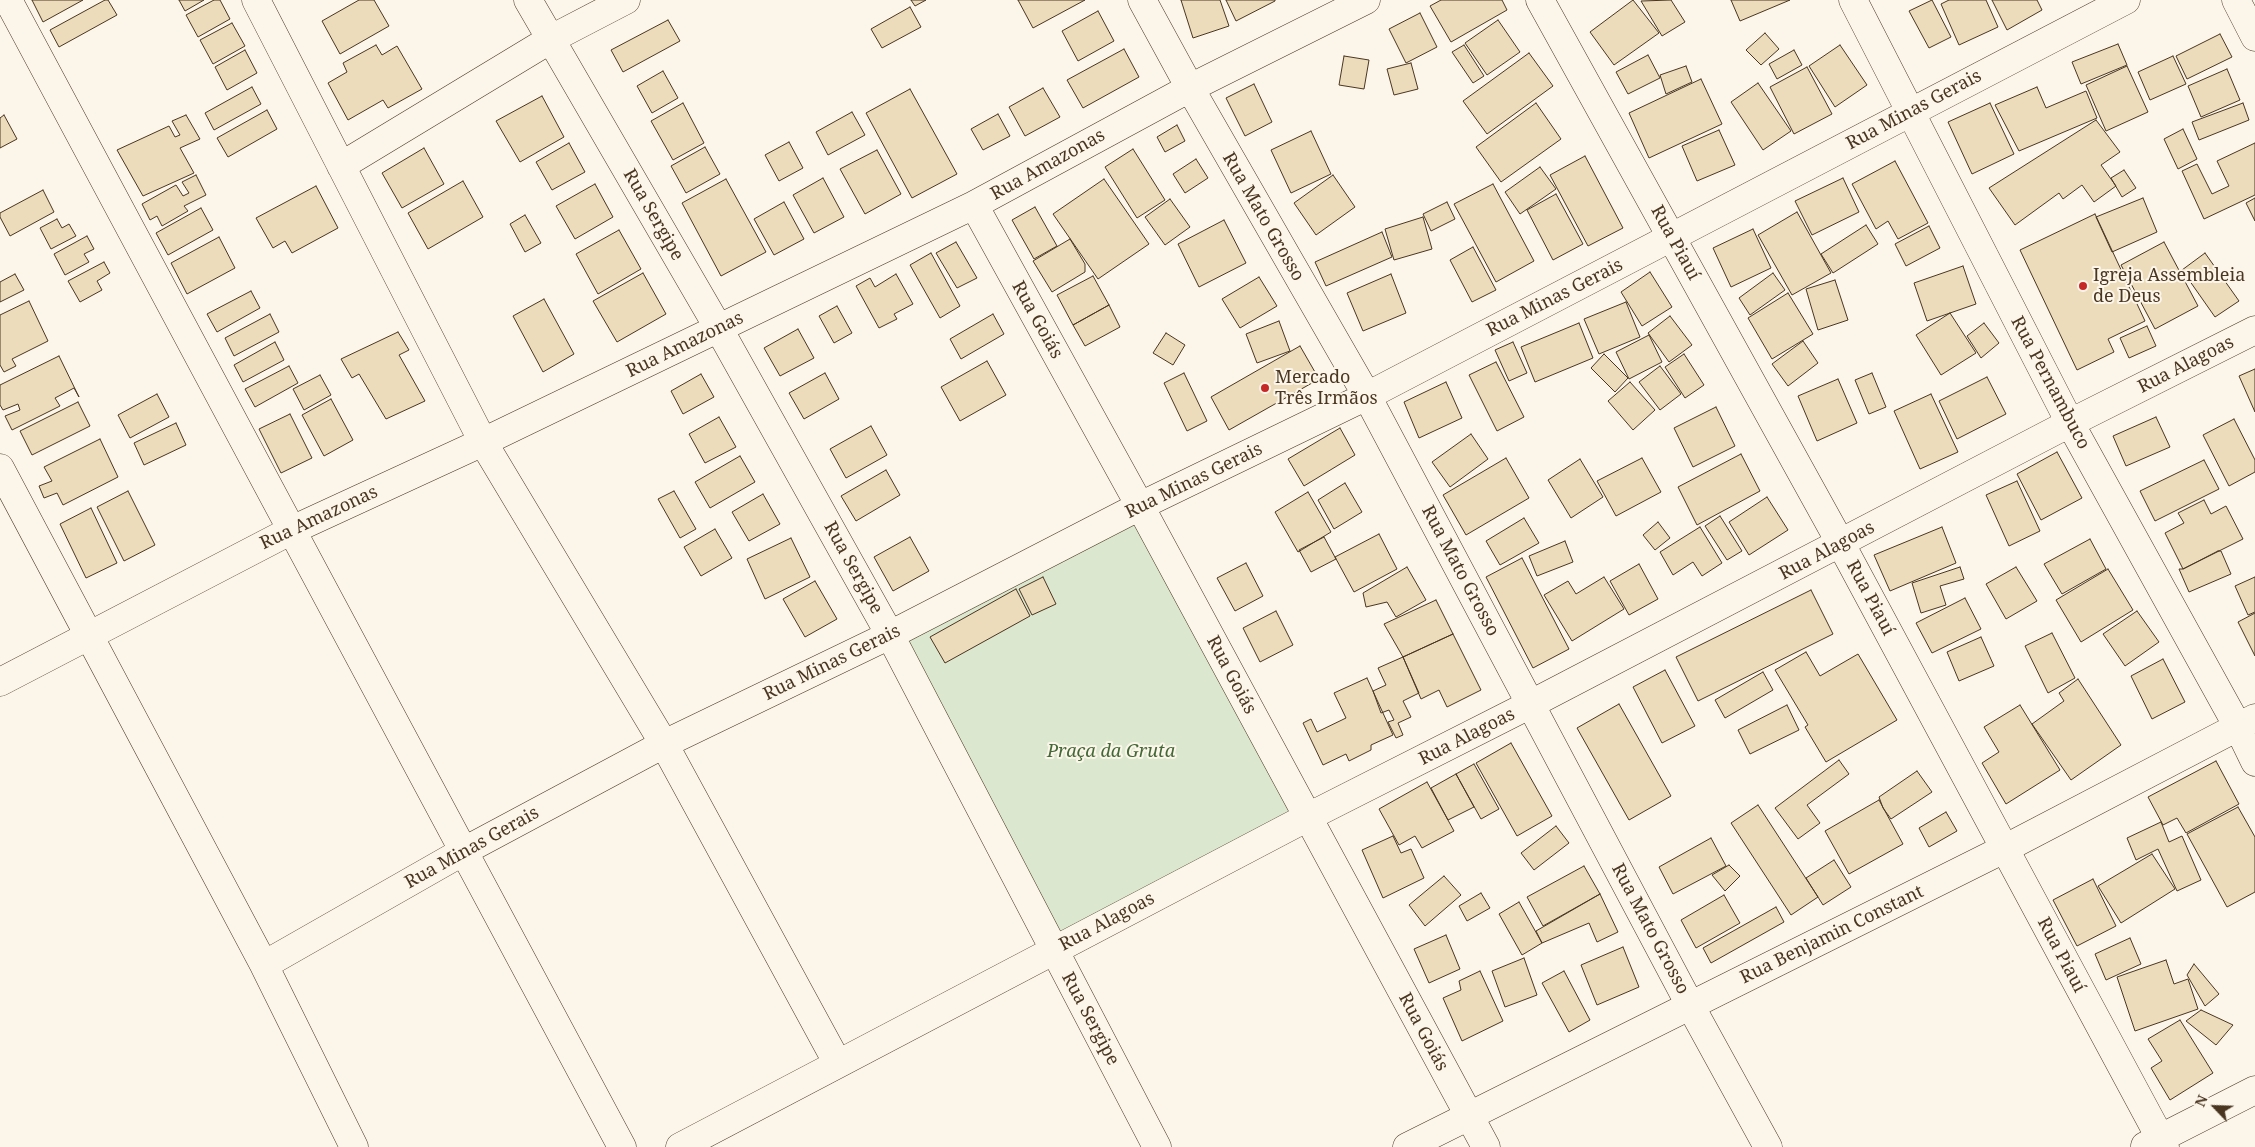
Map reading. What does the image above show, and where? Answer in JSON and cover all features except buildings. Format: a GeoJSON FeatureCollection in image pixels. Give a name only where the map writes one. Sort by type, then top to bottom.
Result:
{"type":"FeatureCollection","features":[{"type":"Feature","properties":{"kind":"street"},"geometry":{"type":"LineString","coordinates":[[8,0],[622,1147]]}},
{"type":"Feature","properties":{"kind":"street"},"geometry":{"type":"LineString","coordinates":[[256,0],[483,442],[664,744],[838,1064]]}},
{"type":"Feature","properties":{"kind":"street","name":"Rua Sergipe"},"geometry":{"type":"LineString","coordinates":[[528,0],[719,329],[890,635],[1157,1147]]}},
{"type":"Feature","properties":{"kind":"street"},"geometry":{"type":"LineString","coordinates":[[341,166],[552,40],[626,0]]}},
{"type":"Feature","properties":{"kind":"street","name":"Rua Mato Grosso"},"geometry":{"type":"LineString","coordinates":[[1142,0],[1190,88],[1366,396],[1690,1005],[1768,1147]]}},
{"type":"Feature","properties":{"kind":"street","name":"Rua Amazonas"},"geometry":{"type":"LineString","coordinates":[[0,682],[87,635],[292,530],[483,442],[974,205],[1190,88],[1366,0]]}},
{"type":"Feature","properties":{"kind":"street","name":"Rua Piauí"},"geometry":{"type":"LineString","coordinates":[[1540,0],[1841,544],[2004,849],[2156,1144]]}},
{"type":"Feature","properties":{"kind":"street","name":"Rua Pernambuco"},"geometry":{"type":"LineString","coordinates":[[1852,0],[2070,423],[2246,722],[2255,762]]}},
{"type":"Feature","properties":{"kind":"street","name":"Rua Minas Gerais"},"geometry":{"type":"LineString","coordinates":[[264,965],[464,850],[664,744],[890,635],[1140,506],[1366,396],[2126,0]]}},
{"type":"Feature","properties":{"kind":"street"},"geometry":{"type":"LineString","coordinates":[[2236,0],[2255,37]]}},
{"type":"Feature","properties":{"kind":"street","name":"Rua Goiás"},"geometry":{"type":"LineString","coordinates":[[974,205],[1140,506],[1486,1147]]}},
{"type":"Feature","properties":{"kind":"street","name":"Rua Alagoas"},"geometry":{"type":"LineString","coordinates":[[680,1147],[1308,817],[1841,544],[2070,423],[2255,330]]}},
{"type":"Feature","properties":{"kind":"street"},"geometry":{"type":"LineString","coordinates":[[0,468],[87,635],[264,965],[354,1147]]}},
{"type":"Feature","properties":{"kind":"street","name":"Rua Benjamin Constant"},"geometry":{"type":"LineString","coordinates":[[1407,1147],[2004,849],[2246,722]]}},
{"type":"Feature","properties":{"kind":"street"},"geometry":{"type":"LineString","coordinates":[[2156,1144],[2255,1090]]}},
{"type":"Feature","properties":{"kind":"green space","name":"Praça da Gruta"},"geometry":{"type":"Polygon","coordinates":[[[1132,519],[1296,811],[1059,940],[905,638],[1132,519]]]}},
{"type":"Feature","properties":{"kind":"place","name":"Igreja Assembleia de Deus"},"geometry":{"type":"Point","coordinates":[2083,286]}},
{"type":"Feature","properties":{"kind":"place","name":"Mercado Três Irmãos"},"geometry":{"type":"Point","coordinates":[1265,388]}}]}
